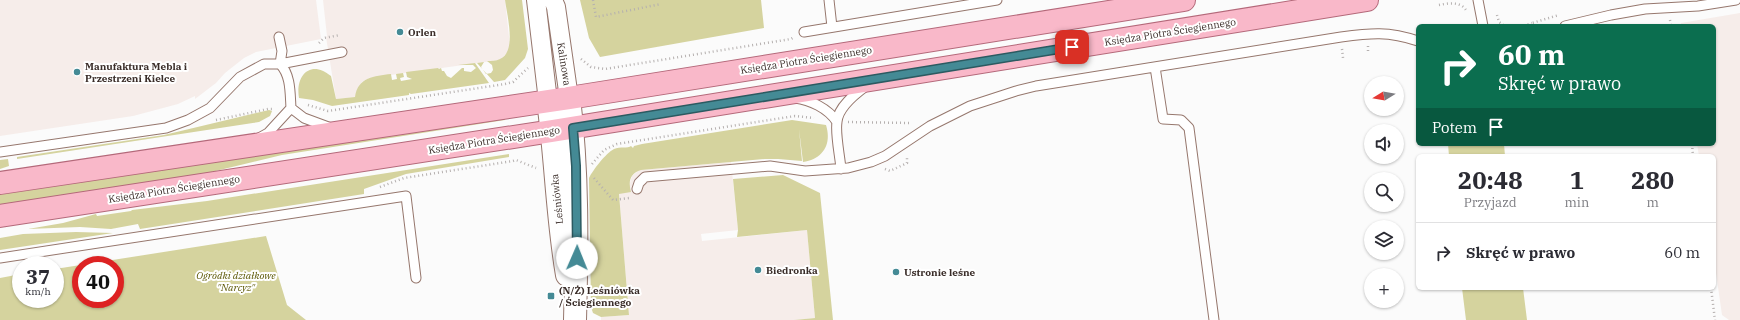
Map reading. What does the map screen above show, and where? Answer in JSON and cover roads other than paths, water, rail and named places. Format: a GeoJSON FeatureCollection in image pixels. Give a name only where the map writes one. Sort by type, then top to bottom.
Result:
{"type":"FeatureCollection","features":[{"type":"Feature","properties":{"kind":"main road","name":"Księdza Piotra Ściegiennego"},"geometry":{"type":"LineString","coordinates":[[0,183],[569,98],[1184,0]]}},
{"type":"Feature","properties":{"kind":"main road","name":"Księdza Piotra Ściegiennego"},"geometry":{"type":"LineString","coordinates":[[0,216],[562,130],[1367,0]]}},
{"type":"Feature","properties":{"kind":"street","name":"Kalinowa"},"geometry":{"type":"LineString","coordinates":[[536,0],[548,101]]}},
{"type":"Feature","properties":{"kind":"street","name":"Kalinowa"},"geometry":{"type":"LineString","coordinates":[[553,0],[569,98],[562,130]]}},
{"type":"Feature","properties":{"kind":"street","name":"Leśniówka"},"geometry":{"type":"LineString","coordinates":[[548,101],[584,172],[577,242],[574,320]]}},
{"type":"Feature","properties":{"kind":"street","name":"Leśniówka"},"geometry":{"type":"LineString","coordinates":[[562,130],[554,169],[562,245],[574,320]]}},
{"type":"Feature","properties":{"kind":"lane"},"geometry":{"type":"LineString","coordinates":[[829,0],[832,27]]}},
{"type":"Feature","properties":{"kind":"lane"},"geometry":{"type":"LineString","coordinates":[[804,32],[997,0]]}},
{"type":"Feature","properties":{"kind":"lane"},"geometry":{"type":"LineString","coordinates":[[1478,0],[1483,24]]}},
{"type":"Feature","properties":{"kind":"lane"},"geometry":{"type":"LineString","coordinates":[[1573,24],[1645,9],[1698,6],[1736,0]]}},
{"type":"Feature","properties":{"kind":"lane"},"geometry":{"type":"LineString","coordinates":[[637,188],[639,183],[645,177],[770,166],[805,171],[841,169],[861,165],[885,156],[930,126],[970,106],[1036,86],[1341,37],[1376,33],[1395,34],[1416,40]]}},
{"type":"Feature","properties":{"kind":"lane"},"geometry":{"type":"LineString","coordinates":[[279,37],[282,51],[280,64]]}},
{"type":"Feature","properties":{"kind":"lane"},"geometry":{"type":"LineString","coordinates":[[0,152],[166,128],[188,120],[210,108],[240,77],[254,68],[264,64],[280,64],[342,52]]}},
{"type":"Feature","properties":{"kind":"lane"},"geometry":{"type":"LineString","coordinates":[[280,64],[284,68],[287,75],[291,108],[304,118],[342,132]]}},
{"type":"Feature","properties":{"kind":"lane"},"geometry":{"type":"LineString","coordinates":[[1155,67],[1163,119],[1181,120],[1189,128],[1214,320]]}},
{"type":"Feature","properties":{"kind":"lane"},"geometry":{"type":"LineString","coordinates":[[841,169],[837,122],[842,108],[873,79]]}},
{"type":"Feature","properties":{"kind":"lane"},"geometry":{"type":"LineString","coordinates":[[775,95],[800,99],[827,110],[837,122]]}},
{"type":"Feature","properties":{"kind":"lane"},"geometry":{"type":"LineString","coordinates":[[247,146],[268,133],[291,108]]}},
{"type":"Feature","properties":{"kind":"lane"},"geometry":{"type":"LineString","coordinates":[[0,258],[406,196],[416,278]]}},
{"type":"Feature","properties":{"kind":"place","name":"Orlen"},"geometry":{"type":"Point","coordinates":[400,32]}},
{"type":"Feature","properties":{"kind":"place","name":"Manufaktura Mebla i Przestrzeni Kielce"},"geometry":{"type":"Point","coordinates":[77,72]}},
{"type":"Feature","properties":{"kind":"place","name":"Biedronka"},"geometry":{"type":"Point","coordinates":[758,270]}},
{"type":"Feature","properties":{"kind":"place","name":"Ustronie leśne"},"geometry":{"type":"Point","coordinates":[896,272]}},
{"type":"Feature","properties":{"kind":"place","name":"(N/Ż) Leśniówka / Ściegiennego"},"geometry":{"type":"Point","coordinates":[551,296]}},
{"type":"Feature","properties":{"kind":"park label","name":"Ogródki działkowe \"Narcyz\""},"geometry":{"type":"Point","coordinates":[236,280]}}]}
